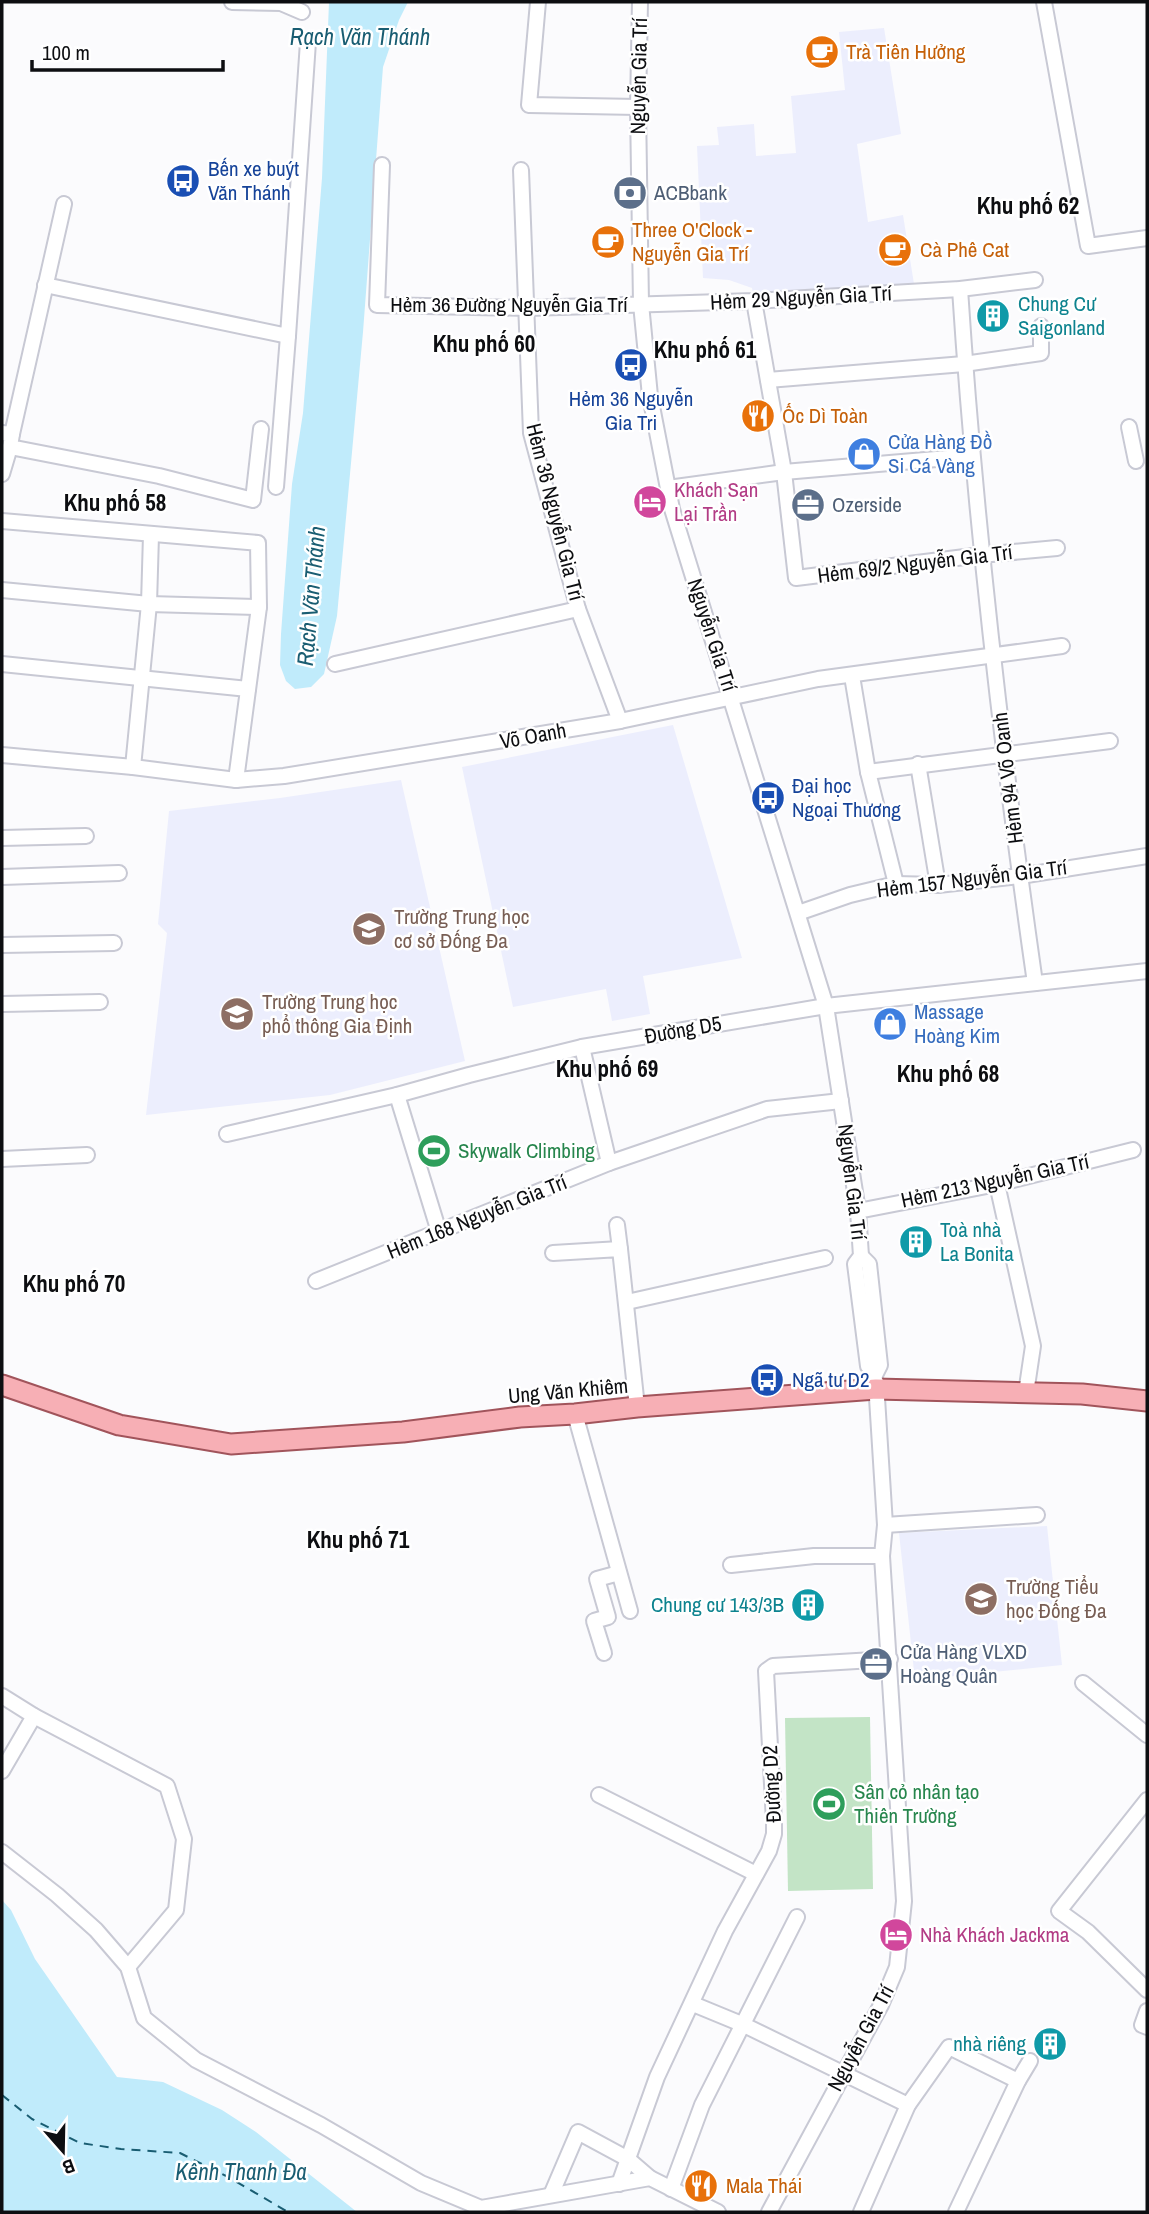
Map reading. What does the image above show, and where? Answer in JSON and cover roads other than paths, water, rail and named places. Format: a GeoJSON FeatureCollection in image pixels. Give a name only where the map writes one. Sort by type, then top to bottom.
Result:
{"type":"FeatureCollection","features":[{"type":"Feature","properties":{"kind":"main road","name":"Ung Văn Khiêm"},"geometry":{"type":"LineString","coordinates":[[2,1385],[119,1425],[230,1444],[403,1432],[875,1382],[1026,1393],[1082,1394],[1147,1401]]}},
{"type":"Feature","properties":{"kind":"street"},"geometry":{"type":"LineString","coordinates":[[232,2],[281,3],[302,12]]}},
{"type":"Feature","properties":{"kind":"street"},"geometry":{"type":"LineString","coordinates":[[538,2],[529,106],[638,107]]}},
{"type":"Feature","properties":{"kind":"street","name":"Nguyễn Gia Trí"},"geometry":{"type":"LineString","coordinates":[[640,2],[638,107],[641,304],[650,397],[672,509],[825,1006],[858,1211],[861,1256],[869,1264],[880,1365],[875,1382],[885,1525],[882,1556],[904,1901],[897,1967],[881,2005],[769,2212]]}},
{"type":"Feature","properties":{"kind":"street"},"geometry":{"type":"LineString","coordinates":[[1044,2],[1088,246],[1147,238]]}},
{"type":"Feature","properties":{"kind":"street"},"geometry":{"type":"LineString","coordinates":[[276,487],[308,42]]}},
{"type":"Feature","properties":{"kind":"street","name":"Hẻm 36 Đường Nguyễn Gia Trí"},"geometry":{"type":"LineString","coordinates":[[383,165],[377,305],[528,308],[641,304]]}},
{"type":"Feature","properties":{"kind":"street","name":"Hẻm 36 Nguyễn Gia Trí"},"geometry":{"type":"LineString","coordinates":[[521,170],[531,433],[578,609],[620,721]]}},
{"type":"Feature","properties":{"kind":"street"},"geometry":{"type":"LineString","coordinates":[[2,474],[8,438],[64,204]]}},
{"type":"Feature","properties":{"kind":"street","name":"Hẻm 29 Nguyễn Gia Trí"},"geometry":{"type":"LineString","coordinates":[[641,304],[754,301],[960,289],[1035,281]]}},
{"type":"Feature","properties":{"kind":"street"},"geometry":{"type":"LineString","coordinates":[[45,285],[288,336]]}},
{"type":"Feature","properties":{"kind":"street","name":"Hẻm 94 Võ Oanh"},"geometry":{"type":"LineString","coordinates":[[960,289],[981,555],[1035,983]]}},
{"type":"Feature","properties":{"kind":"street"},"geometry":{"type":"LineString","coordinates":[[754,301],[784,472]]}},
{"type":"Feature","properties":{"kind":"street"},"geometry":{"type":"LineString","coordinates":[[768,380],[964,365],[1041,353],[1041,326]]}},
{"type":"Feature","properties":{"kind":"street"},"geometry":{"type":"LineString","coordinates":[[1129,427],[1136,461]]}},
{"type":"Feature","properties":{"kind":"street"},"geometry":{"type":"LineString","coordinates":[[8,438],[253,500],[261,429]]}},
{"type":"Feature","properties":{"kind":"street"},"geometry":{"type":"LineString","coordinates":[[668,488],[784,472],[972,456]]}},
{"type":"Feature","properties":{"kind":"street","name":"Hẻm 69/2 Nguyễn Gia Trí"},"geometry":{"type":"LineString","coordinates":[[784,472],[796,578],[1057,548]]}},
{"type":"Feature","properties":{"kind":"street"},"geometry":{"type":"LineString","coordinates":[[2,521],[258,543],[259,607],[236,780]]}},
{"type":"Feature","properties":{"kind":"street"},"geometry":{"type":"LineString","coordinates":[[133,767],[149,604],[151,535]]}},
{"type":"Feature","properties":{"kind":"street"},"geometry":{"type":"LineString","coordinates":[[2,590],[149,604],[259,607]]}},
{"type":"Feature","properties":{"kind":"street"},"geometry":{"type":"LineString","coordinates":[[335,664],[578,609]]}},
{"type":"Feature","properties":{"kind":"street","name":"Võ Oanh"},"geometry":{"type":"LineString","coordinates":[[2,755],[236,780],[284,776],[620,721],[818,679],[1062,646]]}},
{"type":"Feature","properties":{"kind":"street"},"geometry":{"type":"LineString","coordinates":[[2,664],[248,689]]}},
{"type":"Feature","properties":{"kind":"street"},"geometry":{"type":"LineString","coordinates":[[852,676],[868,772],[896,884]]}},
{"type":"Feature","properties":{"kind":"street"},"geometry":{"type":"LineString","coordinates":[[868,772],[1110,741]]}},
{"type":"Feature","properties":{"kind":"street"},"geometry":{"type":"LineString","coordinates":[[918,764],[938,886]]}},
{"type":"Feature","properties":{"kind":"street"},"geometry":{"type":"LineString","coordinates":[[2,838],[86,836]]}},
{"type":"Feature","properties":{"kind":"street","name":"Hẻm 157 Nguyễn Gia Trí"},"geometry":{"type":"LineString","coordinates":[[798,913],[850,895],[896,884],[938,886],[1147,856]]}},
{"type":"Feature","properties":{"kind":"street"},"geometry":{"type":"LineString","coordinates":[[2,877],[119,873]]}},
{"type":"Feature","properties":{"kind":"street"},"geometry":{"type":"LineString","coordinates":[[2,945],[114,943]]}},
{"type":"Feature","properties":{"kind":"street","name":"Đường D5"},"geometry":{"type":"LineString","coordinates":[[227,1134],[397,1095],[582,1047],[825,1006],[1147,971]]}},
{"type":"Feature","properties":{"kind":"street"},"geometry":{"type":"LineString","coordinates":[[2,1004],[100,1002]]}},
{"type":"Feature","properties":{"kind":"street"},"geometry":{"type":"LineString","coordinates":[[582,1047],[609,1163]]}},
{"type":"Feature","properties":{"kind":"street"},"geometry":{"type":"LineString","coordinates":[[397,1095],[439,1232]]}},
{"type":"Feature","properties":{"kind":"street","name":"Hẻm 168 Nguyễn Gia Trí"},"geometry":{"type":"LineString","coordinates":[[316,1281],[609,1163],[767,1110],[841,1101]]}},
{"type":"Feature","properties":{"kind":"street","name":"Hẻm 213 Nguyễn Gia Trí"},"geometry":{"type":"LineString","coordinates":[[858,1211],[997,1184],[1133,1150]]}},
{"type":"Feature","properties":{"kind":"street"},"geometry":{"type":"LineString","coordinates":[[2,1159],[87,1156]]}},
{"type":"Feature","properties":{"kind":"street"},"geometry":{"type":"LineString","coordinates":[[997,1184],[1032,1346],[1026,1393]]}},
{"type":"Feature","properties":{"kind":"street"},"geometry":{"type":"LineString","coordinates":[[617,1225],[637,1407]]}},
{"type":"Feature","properties":{"kind":"street"},"geometry":{"type":"LineString","coordinates":[[553,1253],[620,1249]]}},
{"type":"Feature","properties":{"kind":"street"},"geometry":{"type":"LineString","coordinates":[[627,1302],[825,1258]]}},
{"type":"Feature","properties":{"kind":"street"},"geometry":{"type":"LineString","coordinates":[[575,1414],[631,1611]]}},
{"type":"Feature","properties":{"kind":"street"},"geometry":{"type":"LineString","coordinates":[[885,1525],[1037,1514]]}},
{"type":"Feature","properties":{"kind":"street"},"geometry":{"type":"LineString","coordinates":[[731,1565],[814,1556],[882,1556]]}},
{"type":"Feature","properties":{"kind":"street"},"geometry":{"type":"LineString","coordinates":[[604,1653],[594,1621],[608,1617],[597,1579],[619,1573]]}},
{"type":"Feature","properties":{"kind":"street","name":"Đường D2"},"geometry":{"type":"LineString","coordinates":[[619,2184],[657,2077],[725,1931],[769,1851],[774,1834],[766,1671],[773,1666],[890,1659]]}},
{"type":"Feature","properties":{"kind":"street"},"geometry":{"type":"LineString","coordinates":[[1083,1683],[1147,1735]]}},
{"type":"Feature","properties":{"kind":"street"},"geometry":{"type":"LineString","coordinates":[[2,1696],[34,1716],[167,1786],[184,1839],[176,1910],[128,1967]]}},
{"type":"Feature","properties":{"kind":"street"},"geometry":{"type":"LineString","coordinates":[[2,1771],[34,1716]]}},
{"type":"Feature","properties":{"kind":"street"},"geometry":{"type":"LineString","coordinates":[[599,1795],[756,1874]]}},
{"type":"Feature","properties":{"kind":"street"},"geometry":{"type":"LineString","coordinates":[[1147,1800],[1059,1911],[1088,1932],[1147,1990]]}},
{"type":"Feature","properties":{"kind":"street"},"geometry":{"type":"LineString","coordinates":[[2,1852],[96,1930],[128,1967],[144,2018],[196,2060],[321,2125],[421,2183],[481,2208],[650,2178]]}},
{"type":"Feature","properties":{"kind":"street"},"geometry":{"type":"LineString","coordinates":[[671,2189],[702,2105],[797,1917]]}},
{"type":"Feature","properties":{"kind":"street"},"geometry":{"type":"LineString","coordinates":[[693,2004],[744,2025],[908,2105]]}},
{"type":"Feature","properties":{"kind":"street"},"geometry":{"type":"LineString","coordinates":[[1147,2011],[1142,2025],[1147,2027]]}},
{"type":"Feature","properties":{"kind":"street"},"geometry":{"type":"LineString","coordinates":[[861,2212],[908,2105],[948,2047],[1018,2081]]}},
{"type":"Feature","properties":{"kind":"street"},"geometry":{"type":"LineString","coordinates":[[956,2212],[1030,2061]]}},
{"type":"Feature","properties":{"kind":"street"},"geometry":{"type":"LineString","coordinates":[[551,2195],[578,2132],[628,2159],[650,2178],[718,2212]]}},
{"type":"Feature","properties":{"kind":"water","name":"Rạch Văn Thánh"},"geometry":{"type":"Polygon","coordinates":[[[329,2],[408,2],[383,67],[363,332],[337,616],[324,674],[311,687],[295,689],[286,681],[280,665],[281,634],[292,484],[303,413],[322,178],[329,2]]]}},
{"type":"Feature","properties":{"kind":"water","name":"Kênh Thanh Đa"},"geometry":{"type":"Polygon","coordinates":[[[2,1900],[11,1910],[35,1959],[117,2077],[163,2082],[222,2110],[256,2132],[357,2212],[2,2212],[2,1900]]]}},
{"type":"Feature","properties":{"kind":"place","name":"Trà Tiên Hưởng"},"geometry":{"type":"Point","coordinates":[822,52]}},
{"type":"Feature","properties":{"kind":"place","name":"Bến xe buýt Văn Thánh"},"geometry":{"type":"Point","coordinates":[183,181]}},
{"type":"Feature","properties":{"kind":"place","name":"ACBbank"},"geometry":{"type":"Point","coordinates":[630,193]}},
{"type":"Feature","properties":{"kind":"place","name":"Three O'Clock - Nguyễn Gia Trí"},"geometry":{"type":"Point","coordinates":[608,242]}},
{"type":"Feature","properties":{"kind":"place","name":"Cà Phê Cat"},"geometry":{"type":"Point","coordinates":[895,250]}},
{"type":"Feature","properties":{"kind":"place","name":"Chung Cư Saigonland"},"geometry":{"type":"Point","coordinates":[993,316]}},
{"type":"Feature","properties":{"kind":"place","name":"Hẻm 36 Nguyễn Gia Tri"},"geometry":{"type":"Point","coordinates":[631,365]}},
{"type":"Feature","properties":{"kind":"place","name":"Ốc Dì Toàn"},"geometry":{"type":"Point","coordinates":[758,416]}},
{"type":"Feature","properties":{"kind":"place","name":"Cửa Hàng Đồ Si Cá Vàng"},"geometry":{"type":"Point","coordinates":[864,454]}},
{"type":"Feature","properties":{"kind":"place","name":"Khách Sạn Lại Trần"},"geometry":{"type":"Point","coordinates":[650,502]}},
{"type":"Feature","properties":{"kind":"place","name":"Ozerside"},"geometry":{"type":"Point","coordinates":[808,505]}},
{"type":"Feature","properties":{"kind":"place","name":"Đại học Ngoại Thương"},"geometry":{"type":"Point","coordinates":[768,798]}},
{"type":"Feature","properties":{"kind":"place","name":"Trường Trung học cơ sở Đống Đa"},"geometry":{"type":"Point","coordinates":[369,929]}},
{"type":"Feature","properties":{"kind":"place","name":"Trường Trung học phổ thông Gia Định"},"geometry":{"type":"Point","coordinates":[237,1014]}},
{"type":"Feature","properties":{"kind":"place","name":"Massage Hoàng Kim"},"geometry":{"type":"Point","coordinates":[890,1024]}},
{"type":"Feature","properties":{"kind":"place","name":"Skywalk Climbing"},"geometry":{"type":"Point","coordinates":[434,1151]}},
{"type":"Feature","properties":{"kind":"place","name":"Toà nhà La Bonita"},"geometry":{"type":"Point","coordinates":[916,1242]}},
{"type":"Feature","properties":{"kind":"place","name":"Ngã tư D2"},"geometry":{"type":"Point","coordinates":[767,1380]}},
{"type":"Feature","properties":{"kind":"place","name":"Trường Tiểu học Đống Đa"},"geometry":{"type":"Point","coordinates":[981,1599]}},
{"type":"Feature","properties":{"kind":"place","name":"Chung cư 143/3B"},"geometry":{"type":"Point","coordinates":[808,1605]}},
{"type":"Feature","properties":{"kind":"place","name":"Cửa Hàng VLXD Hoàng Quân"},"geometry":{"type":"Point","coordinates":[876,1664]}},
{"type":"Feature","properties":{"kind":"place","name":"Sân cỏ nhân tạo Thiên Trường"},"geometry":{"type":"Point","coordinates":[829,1804]}},
{"type":"Feature","properties":{"kind":"place","name":"Nhà Khách Jackma"},"geometry":{"type":"Point","coordinates":[896,1935]}},
{"type":"Feature","properties":{"kind":"place","name":"nhà riêng"},"geometry":{"type":"Point","coordinates":[1050,2044]}},
{"type":"Feature","properties":{"kind":"place","name":"Mala Thái"},"geometry":{"type":"Point","coordinates":[701,2186]}},
{"type":"Feature","properties":{"kind":"district","name":"Khu phố 62"},"geometry":{"type":"Point","coordinates":[1028,206]}},
{"type":"Feature","properties":{"kind":"district","name":"Khu phố 60"},"geometry":{"type":"Point","coordinates":[484,344]}},
{"type":"Feature","properties":{"kind":"district","name":"Khu phố 61"},"geometry":{"type":"Point","coordinates":[705,350]}},
{"type":"Feature","properties":{"kind":"district","name":"Khu phố 58"},"geometry":{"type":"Point","coordinates":[115,503]}},
{"type":"Feature","properties":{"kind":"district","name":"Khu phố 69"},"geometry":{"type":"Point","coordinates":[607,1069]}},
{"type":"Feature","properties":{"kind":"district","name":"Khu phố 68"},"geometry":{"type":"Point","coordinates":[948,1074]}},
{"type":"Feature","properties":{"kind":"district","name":"Khu phố 70"},"geometry":{"type":"Point","coordinates":[74,1284]}},
{"type":"Feature","properties":{"kind":"district","name":"Khu phố 71"},"geometry":{"type":"Point","coordinates":[358,1540]}}]}
